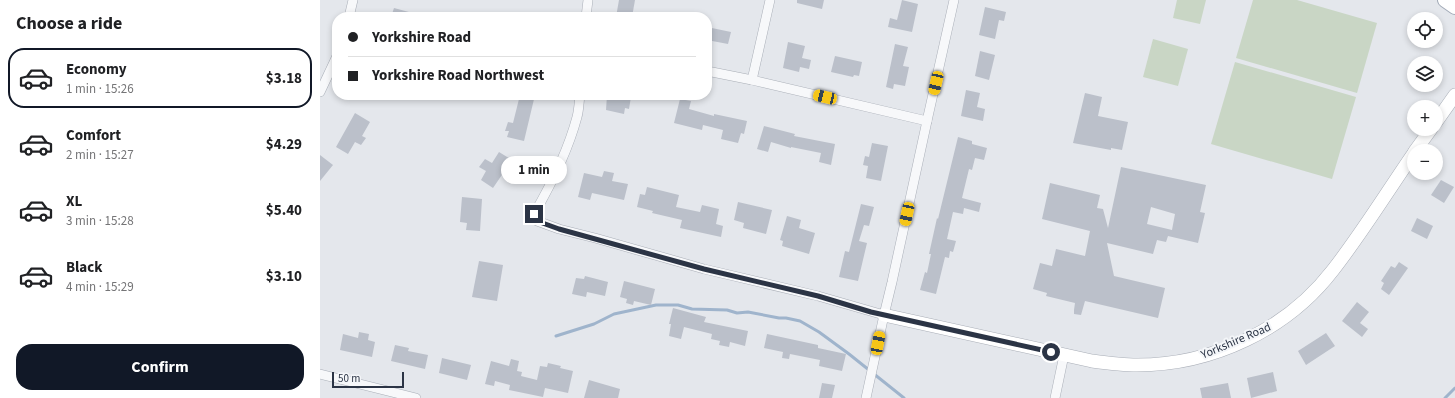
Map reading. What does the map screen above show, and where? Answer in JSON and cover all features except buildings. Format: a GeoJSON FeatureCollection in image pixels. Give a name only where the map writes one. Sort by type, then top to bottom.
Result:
{"type":"FeatureCollection","features":[{"type":"Feature","properties":{"kind":"main road"},"geometry":{"type":"LineString","coordinates":[[1445,0],[1455,7]]}},
{"type":"Feature","properties":{"kind":"street"},"geometry":{"type":"LineString","coordinates":[[350,12],[353,0]]}},
{"type":"Feature","properties":{"kind":"street"},"geometry":{"type":"LineString","coordinates":[[587,12],[588,0]]}},
{"type":"Feature","properties":{"kind":"street"},"geometry":{"type":"LineString","coordinates":[[752,80],[770,0]]}},
{"type":"Feature","properties":{"kind":"street"},"geometry":{"type":"LineString","coordinates":[[866,398],[926,121],[954,0]]}},
{"type":"Feature","properties":{"kind":"street"},"geometry":{"type":"LineString","coordinates":[[320,92],[332,67]]}},
{"type":"Feature","properties":{"kind":"street"},"geometry":{"type":"LineString","coordinates":[[712,72],[926,121]]}},
{"type":"Feature","properties":{"kind":"street"},"geometry":{"type":"LineString","coordinates":[[1443,112],[1455,95]]}},
{"type":"Feature","properties":{"kind":"street"},"geometry":{"type":"LineString","coordinates":[[580,100],[578,116],[566,150],[553,181],[534,214],[537,221],[559,229],[704,269],[818,296],[884,315]]}},
{"type":"Feature","properties":{"kind":"street","name":"Yorkshire Road"},"geometry":{"type":"LineString","coordinates":[[884,315],[1064,355],[1121,365],[1156,365],[1198,358],[1262,333],[1284,318],[1300,304],[1332,271],[1407,163]]}},
{"type":"Feature","properties":{"kind":"street"},"geometry":{"type":"LineString","coordinates":[[1054,398],[1064,355]]}},
{"type":"Feature","properties":{"kind":"street"},"geometry":{"type":"LineString","coordinates":[[320,374],[416,398]]}},
{"type":"Feature","properties":{"kind":"green space"},"geometry":{"type":"Polygon","coordinates":[[[1177,0],[1206,0],[1200,24],[1173,18],[1177,0]]]}},
{"type":"Feature","properties":{"kind":"green space"},"geometry":{"type":"Polygon","coordinates":[[[1253,0],[1297,0],[1377,23],[1357,93],[1236,58],[1253,0]]]}},
{"type":"Feature","properties":{"kind":"green space"},"geometry":{"type":"Polygon","coordinates":[[[1153,39],[1188,49],[1178,86],[1143,77],[1153,39]]]}},
{"type":"Feature","properties":{"kind":"green space"},"geometry":{"type":"Polygon","coordinates":[[[1235,62],[1356,97],[1332,179],[1211,144],[1235,62]]]}},
{"type":"Feature","properties":{"kind":"waterway"},"geometry":{"type":"LineString","coordinates":[[556,336],[594,324],[614,314],[656,305],[678,305],[692,309],[727,310],[737,313],[748,312],[786,318],[800,321],[819,332],[904,398]]}},
{"type":"Feature","properties":{"kind":"waterway"},"geometry":{"type":"LineString","coordinates":[[1445,398],[1455,388]]}},
{"type":"Feature","properties":{"kind":"route"},"geometry":{"type":"LineString","coordinates":[[534,214],[537,221],[559,229],[704,269],[818,296],[871,312],[1051,352]]}}]}
